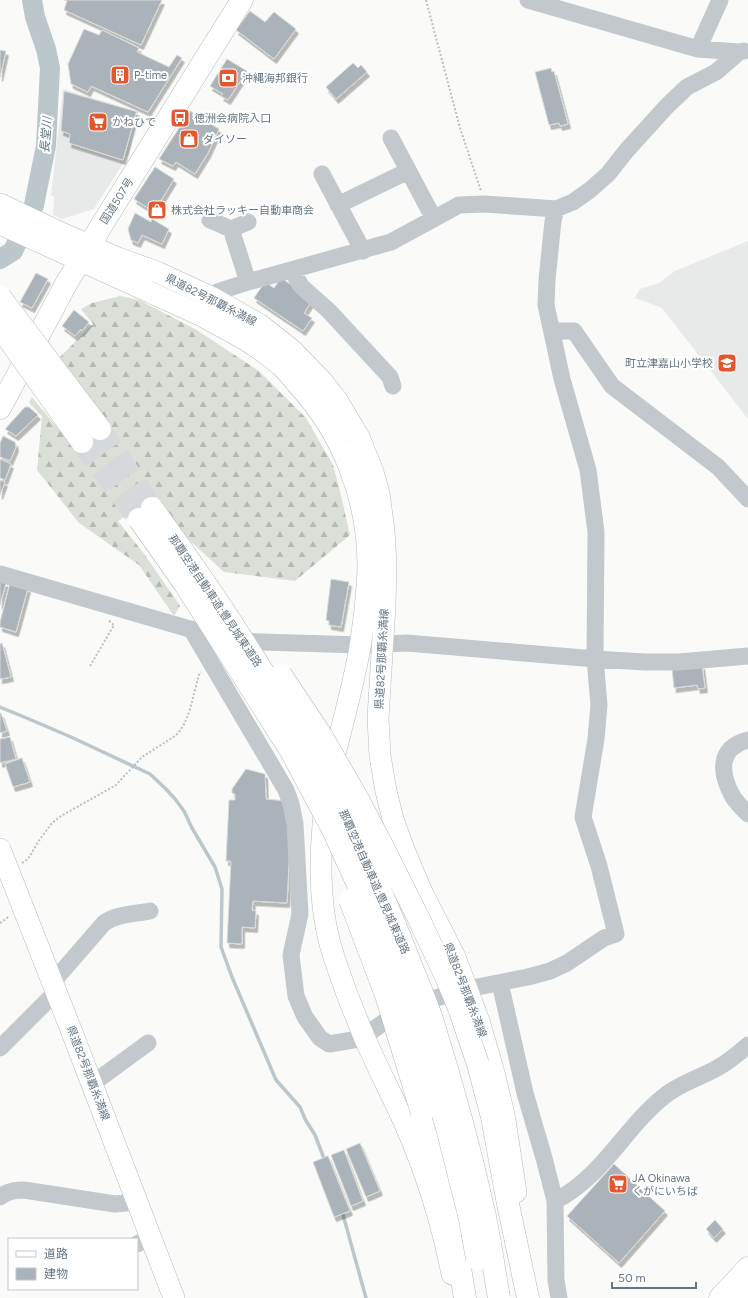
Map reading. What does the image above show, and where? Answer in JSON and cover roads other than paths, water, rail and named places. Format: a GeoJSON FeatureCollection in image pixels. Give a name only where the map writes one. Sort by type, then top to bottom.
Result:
{"type":"FeatureCollection","features":[{"type":"Feature","properties":{"kind":"highway","name":"国道507号"},"geometry":{"type":"LineString","coordinates":[[0,408],[62,292],[239,1]]}},
{"type":"Feature","properties":{"kind":"highway"},"geometry":{"type":"LineString","coordinates":[[0,297],[100,429]]}},
{"type":"Feature","properties":{"kind":"highway"},"geometry":{"type":"LineString","coordinates":[[0,327],[82,442]]}},
{"type":"Feature","properties":{"kind":"highway","name":"那覇空港自動車道;豊見城東道路"},"geometry":{"type":"LineString","coordinates":[[146,514],[191,577],[255,659],[307,745],[357,838],[399,932],[433,1024],[462,1120],[484,1214],[499,1298]]}},
{"type":"Feature","properties":{"kind":"highway"},"geometry":{"type":"LineString","coordinates":[[191,577],[287,684],[320,735],[360,803],[447,979],[459,1008],[478,1064],[492,1117],[508,1204],[529,1298]]}},
{"type":"Feature","properties":{"kind":"highway"},"geometry":{"type":"LineString","coordinates":[[191,577],[297,786],[333,859],[354,907],[379,976],[422,1112],[451,1214],[465,1298]]}},
{"type":"Feature","properties":{"kind":"highway","name":"那覇空港自動車道;豊見城東道路"},"geometry":{"type":"LineString","coordinates":[[191,577],[291,751],[332,828],[389,952],[418,1030],[447,1128],[470,1219],[484,1298]]}},
{"type":"Feature","properties":{"kind":"highway"},"geometry":{"type":"LineString","coordinates":[[720,1298],[748,1268]]}},
{"type":"Feature","properties":{"kind":"main road","name":"県道82号那覇糸満線"},"geometry":{"type":"LineString","coordinates":[[2,215],[85,253],[255,346],[280,365],[307,394],[329,426],[350,466],[361,501],[366,534],[368,585],[361,645],[326,791],[321,838],[320,871],[323,906],[329,939],[339,973],[365,1038],[405,1126],[426,1177],[449,1259],[456,1298]]}},
{"type":"Feature","properties":{"kind":"main road","name":"県道82号那覇糸満線"},"geometry":{"type":"LineString","coordinates":[[85,253],[118,258],[157,272],[211,297],[271,333],[308,366],[337,400],[359,437],[375,479],[383,514],[386,564],[378,718],[380,756],[388,798],[393,819],[406,854],[455,957],[479,1021],[493,1069],[504,1114],[529,1298]]}},
{"type":"Feature","properties":{"kind":"main road","name":"県道82号那覇糸満線"},"geometry":{"type":"LineString","coordinates":[[0,849],[136,1200],[144,1241],[174,1298]]}},
{"type":"Feature","properties":{"kind":"street"},"geometry":{"type":"LineString","coordinates":[[528,0],[698,49],[744,51]]}},
{"type":"Feature","properties":{"kind":"street"},"geometry":{"type":"LineString","coordinates":[[698,49],[720,0]]}},
{"type":"Feature","properties":{"kind":"street"},"geometry":{"type":"LineString","coordinates":[[211,297],[217,292],[248,282],[391,242],[460,205],[485,204],[556,209],[573,202],[590,190],[608,174],[627,150],[667,106],[687,87],[716,72],[744,51]]}},
{"type":"Feature","properties":{"kind":"street"},"geometry":{"type":"LineString","coordinates":[[391,138],[434,219]]}},
{"type":"Feature","properties":{"kind":"street"},"geometry":{"type":"LineString","coordinates":[[338,205],[408,171]]}},
{"type":"Feature","properties":{"kind":"street"},"geometry":{"type":"LineString","coordinates":[[322,174],[363,250]]}},
{"type":"Feature","properties":{"kind":"street"},"geometry":{"type":"LineString","coordinates":[[191,629],[286,790],[291,804],[295,824],[300,914],[291,955],[296,996],[305,1017],[320,1038],[329,1044],[365,1038],[373,1030],[405,1007],[467,989],[550,971],[567,963],[604,938],[616,934],[599,866],[583,817],[596,738],[598,712],[595,659],[596,532],[588,470],[562,379],[546,305],[552,221],[556,209]]}},
{"type":"Feature","properties":{"kind":"street"},"geometry":{"type":"LineString","coordinates":[[210,220],[231,229],[248,222]]}},
{"type":"Feature","properties":{"kind":"street"},"geometry":{"type":"LineString","coordinates":[[231,229],[248,282]]}},
{"type":"Feature","properties":{"kind":"street"},"geometry":{"type":"LineString","coordinates":[[292,270],[301,286],[329,311],[390,377],[393,386]]}},
{"type":"Feature","properties":{"kind":"street"},"geometry":{"type":"LineString","coordinates":[[552,331],[574,331],[612,386],[718,467],[748,499]]}},
{"type":"Feature","properties":{"kind":"street"},"geometry":{"type":"LineString","coordinates":[[0,574],[232,641],[361,645],[407,643],[595,659],[680,662],[748,656]]}},
{"type":"Feature","properties":{"kind":"street"},"geometry":{"type":"LineString","coordinates":[[748,740],[734,746],[727,754],[723,764],[724,775],[734,798],[748,814]]}},
{"type":"Feature","properties":{"kind":"street"},"geometry":{"type":"LineString","coordinates":[[0,1048],[48,1000],[54,988],[104,923],[111,918],[150,911]]}},
{"type":"Feature","properties":{"kind":"street"},"geometry":{"type":"LineString","coordinates":[[500,983],[525,1093],[555,1200],[556,1280],[559,1298]]}},
{"type":"Feature","properties":{"kind":"street"},"geometry":{"type":"LineString","coordinates":[[92,1084],[148,1043]]}},
{"type":"Feature","properties":{"kind":"street"},"geometry":{"type":"LineString","coordinates":[[555,1200],[568,1194],[588,1178],[649,1111],[667,1094],[719,1067],[748,1046]]}},
{"type":"Feature","properties":{"kind":"street"},"geometry":{"type":"LineString","coordinates":[[0,1198],[3,1194],[15,1190],[24,1190],[115,1204],[136,1200]]}},
{"type":"Feature","properties":{"kind":"waterway","name":"長堂川"},"geometry":{"type":"LineString","coordinates":[[0,259],[13,251],[34,205],[46,146],[50,68],[46,49],[35,17],[32,0]]}},
{"type":"Feature","properties":{"kind":"waterway"},"geometry":{"type":"LineString","coordinates":[[0,707],[71,737],[150,774],[166,789],[184,811],[192,828],[215,867],[222,889],[221,947],[232,977],[276,1080],[300,1107],[305,1119],[315,1135],[325,1161]]}},
{"type":"Feature","properties":{"kind":"waterway"},"geometry":{"type":"LineString","coordinates":[[342,1211],[366,1298]]}},
{"type":"Feature","properties":{"kind":"tunnel"},"geometry":{"type":"LineString","coordinates":[[100,429],[152,508]]}},
{"type":"Feature","properties":{"kind":"tunnel"},"geometry":{"type":"LineString","coordinates":[[82,442],[139,519]]}},
{"type":"Feature","properties":{"kind":"place","name":"P-time"},"geometry":{"type":"Point","coordinates":[120,75]}},
{"type":"Feature","properties":{"kind":"place","name":"沖縄海邦銀行"},"geometry":{"type":"Point","coordinates":[228,78]}},
{"type":"Feature","properties":{"kind":"place","name":"徳洲会病院入口"},"geometry":{"type":"Point","coordinates":[180,118]}},
{"type":"Feature","properties":{"kind":"place","name":"かねひで"},"geometry":{"type":"Point","coordinates":[98,122]}},
{"type":"Feature","properties":{"kind":"place","name":"ダイソー"},"geometry":{"type":"Point","coordinates":[189,139]}},
{"type":"Feature","properties":{"kind":"place","name":"株式会社ラッキー自動車商会"},"geometry":{"type":"Point","coordinates":[157,210]}},
{"type":"Feature","properties":{"kind":"place","name":"町立津嘉山小学校"},"geometry":{"type":"Point","coordinates":[727,363]}},
{"type":"Feature","properties":{"kind":"place","name":"JA Okinawa くがにいちば"},"geometry":{"type":"Point","coordinates":[618,1184]}}]}
